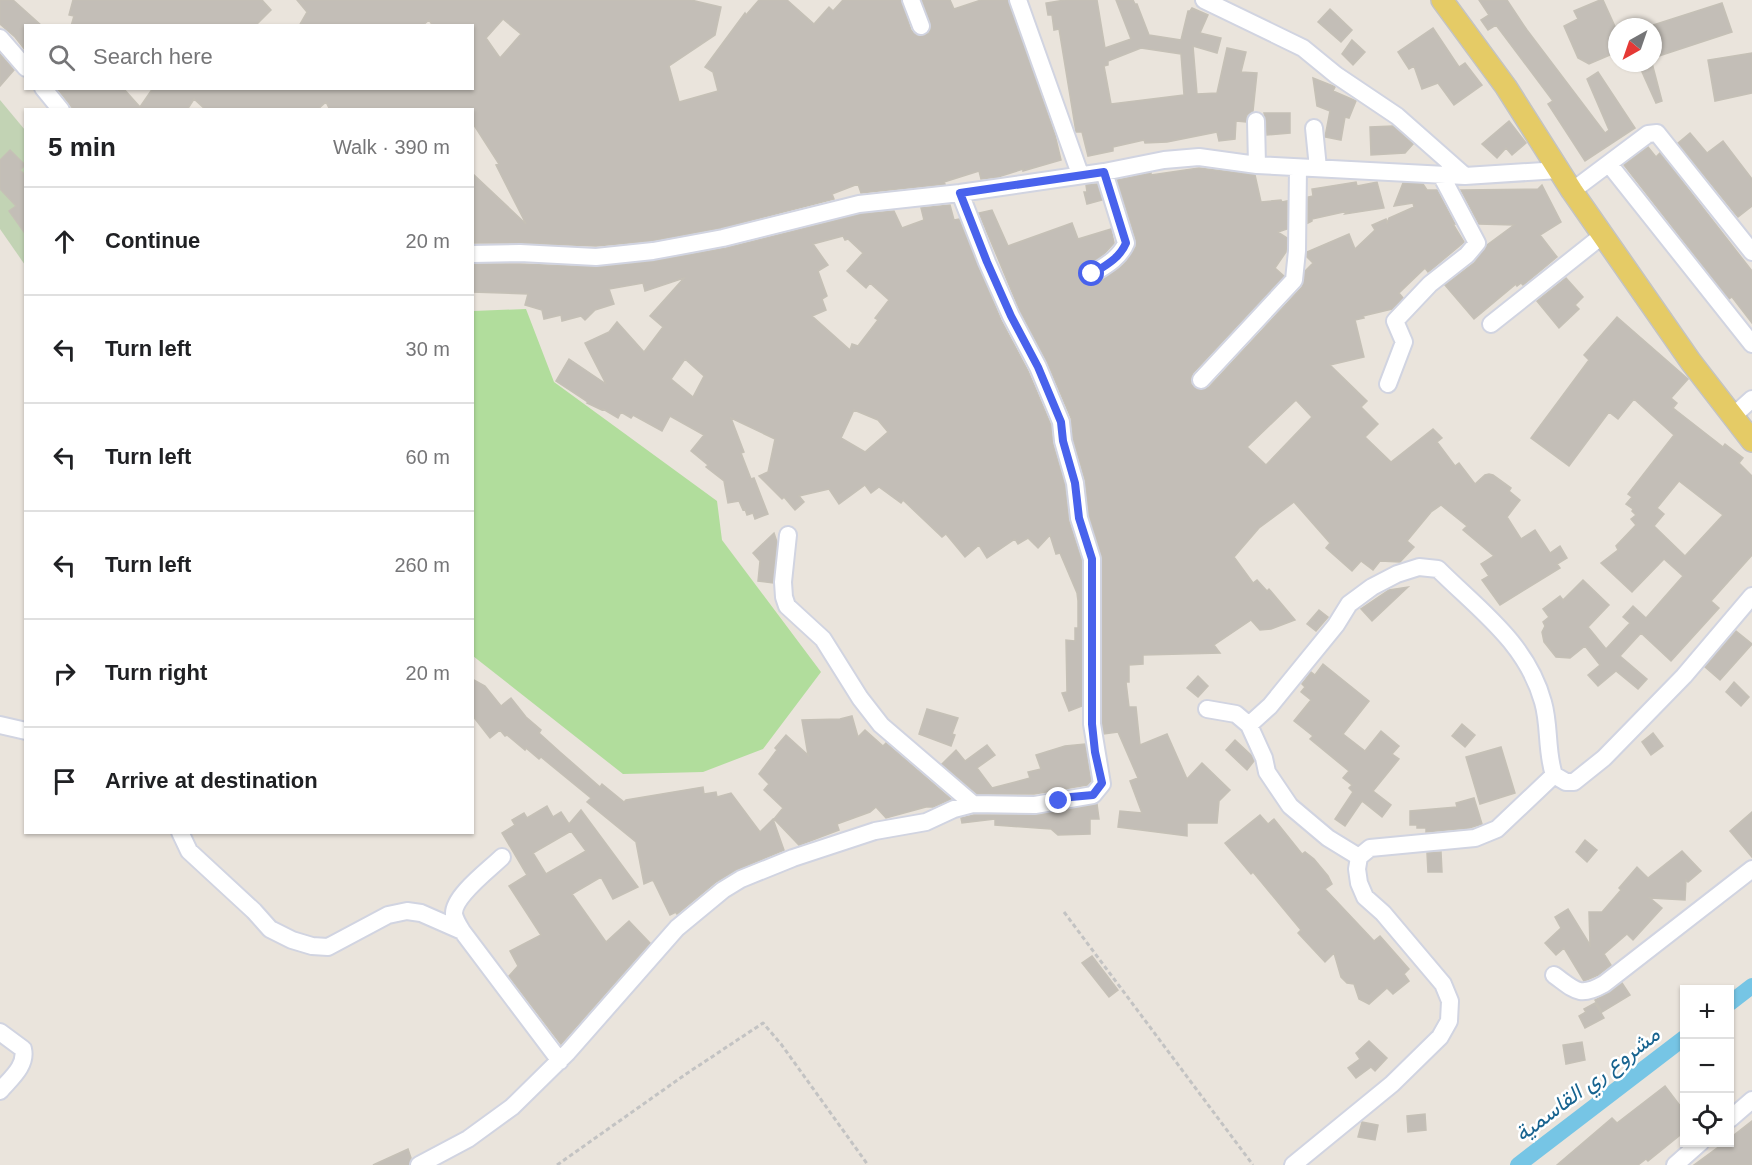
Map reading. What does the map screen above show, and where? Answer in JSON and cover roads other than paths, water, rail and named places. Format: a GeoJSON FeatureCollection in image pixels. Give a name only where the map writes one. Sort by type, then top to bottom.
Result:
{"type":"FeatureCollection","features":[{"type":"Feature","properties":{"kind":"main road"},"geometry":{"type":"LineString","coordinates":[[1442,0],[1506,87],[1572,191],[1732,417],[1752,441]]}},
{"type":"Feature","properties":{"kind":"street"},"geometry":{"type":"LineString","coordinates":[[911,0],[921,26]]}},
{"type":"Feature","properties":{"kind":"street"},"geometry":{"type":"LineString","coordinates":[[1018,0],[1080,174]]}},
{"type":"Feature","properties":{"kind":"street"},"geometry":{"type":"LineString","coordinates":[[1204,0],[1303,48],[1336,75],[1397,116],[1465,176]]}},
{"type":"Feature","properties":{"kind":"street"},"geometry":{"type":"LineString","coordinates":[[0,38],[24,66]]}},
{"type":"Feature","properties":{"kind":"street"},"geometry":{"type":"LineString","coordinates":[[45,90],[59,108]]}},
{"type":"Feature","properties":{"kind":"street"},"geometry":{"type":"LineString","coordinates":[[1256,121],[1257,165]]}},
{"type":"Feature","properties":{"kind":"street"},"geometry":{"type":"LineString","coordinates":[[1314,128],[1318,168]]}},
{"type":"Feature","properties":{"kind":"street"},"geometry":{"type":"LineString","coordinates":[[1572,191],[1648,134],[1657,133],[1752,252]]}},
{"type":"Feature","properties":{"kind":"street"},"geometry":{"type":"LineString","coordinates":[[474,254],[596,257],[653,251],[723,238],[859,204],[960,193],[1104,172],[1164,160],[1199,157],[1298,168],[1465,176],[1559,170]]}},
{"type":"Feature","properties":{"kind":"street"},"geometry":{"type":"LineString","coordinates":[[1609,164],[1752,344]]}},
{"type":"Feature","properties":{"kind":"street"},"geometry":{"type":"LineString","coordinates":[[1201,380],[1294,280],[1297,251],[1298,168]]}},
{"type":"Feature","properties":{"kind":"street"},"geometry":{"type":"LineString","coordinates":[[1092,274],[1116,258],[1126,243],[1104,172]]}},
{"type":"Feature","properties":{"kind":"street"},"geometry":{"type":"LineString","coordinates":[[1388,384],[1404,342],[1395,321],[1430,284],[1467,255],[1477,243],[1441,175]]}},
{"type":"Feature","properties":{"kind":"street"},"geometry":{"type":"LineString","coordinates":[[418,1165],[468,1139],[512,1107],[560,1061],[677,928],[723,890],[754,872],[875,831],[926,822],[954,809],[973,804],[1035,805],[1093,795],[1102,783],[1092,724],[1092,559],[1079,518],[1075,483],[1063,441],[1061,422],[1038,367],[1011,316],[987,262],[960,193]]}},
{"type":"Feature","properties":{"kind":"street"},"geometry":{"type":"LineString","coordinates":[[1491,324],[1603,235]]}},
{"type":"Feature","properties":{"kind":"street"},"geometry":{"type":"LineString","coordinates":[[1732,417],[1752,399]]}},
{"type":"Feature","properties":{"kind":"street"},"geometry":{"type":"LineString","coordinates":[[788,535],[783,582],[787,606],[823,639],[860,698],[881,725],[973,804]]}},
{"type":"Feature","properties":{"kind":"street"},"geometry":{"type":"LineString","coordinates":[[1249,725],[1270,706],[1336,625],[1349,604],[1372,587],[1397,574],[1419,567],[1438,568],[1494,621],[1533,675],[1543,701],[1549,728],[1549,760],[1554,775],[1560,780],[1574,782],[1604,758],[1684,676],[1752,596]]}},
{"type":"Feature","properties":{"kind":"street"},"geometry":{"type":"LineString","coordinates":[[1207,709],[1236,714],[1249,725],[1264,758],[1267,772],[1290,806],[1328,838],[1359,857]]}},
{"type":"Feature","properties":{"kind":"street"},"geometry":{"type":"LineString","coordinates":[[0,724],[24,730]]}},
{"type":"Feature","properties":{"kind":"street"},"geometry":{"type":"LineString","coordinates":[[1293,1165],[1392,1084],[1440,1037],[1449,1021],[1450,1000],[1443,984],[1383,913],[1365,897],[1359,883],[1357,869],[1359,857],[1370,848],[1475,838],[1487,834],[1497,829],[1554,775]]}},
{"type":"Feature","properties":{"kind":"street"},"geometry":{"type":"LineString","coordinates":[[180,834],[189,851],[254,911],[270,929],[292,940],[312,946],[328,946],[388,915],[407,910],[421,913],[462,931]]}},
{"type":"Feature","properties":{"kind":"street"},"geometry":{"type":"LineString","coordinates":[[502,857],[456,902],[454,913],[462,931],[560,1061]]}},
{"type":"Feature","properties":{"kind":"street"},"geometry":{"type":"LineString","coordinates":[[1554,975],[1580,992],[1588,993],[1604,984],[1752,869]]}},
{"type":"Feature","properties":{"kind":"street"},"geometry":{"type":"LineString","coordinates":[[0,1032],[23,1049],[25,1056],[21,1066],[0,1091]]}},
{"type":"Feature","properties":{"kind":"street"},"geometry":{"type":"LineString","coordinates":[[1734,1116],[1752,1100]]}},
{"type":"Feature","properties":{"kind":"street"},"geometry":{"type":"LineString","coordinates":[[1675,1165],[1696,1147]]}},
{"type":"Feature","properties":{"kind":"waterway","name":"مشروع ري القاسمية"},"geometry":{"type":"LineString","coordinates":[[1734,1000],[1752,986]]}},
{"type":"Feature","properties":{"kind":"waterway","name":"مشروع ري القاسمية"},"geometry":{"type":"LineString","coordinates":[[1518,1165],[1683,1039]]}}]}
